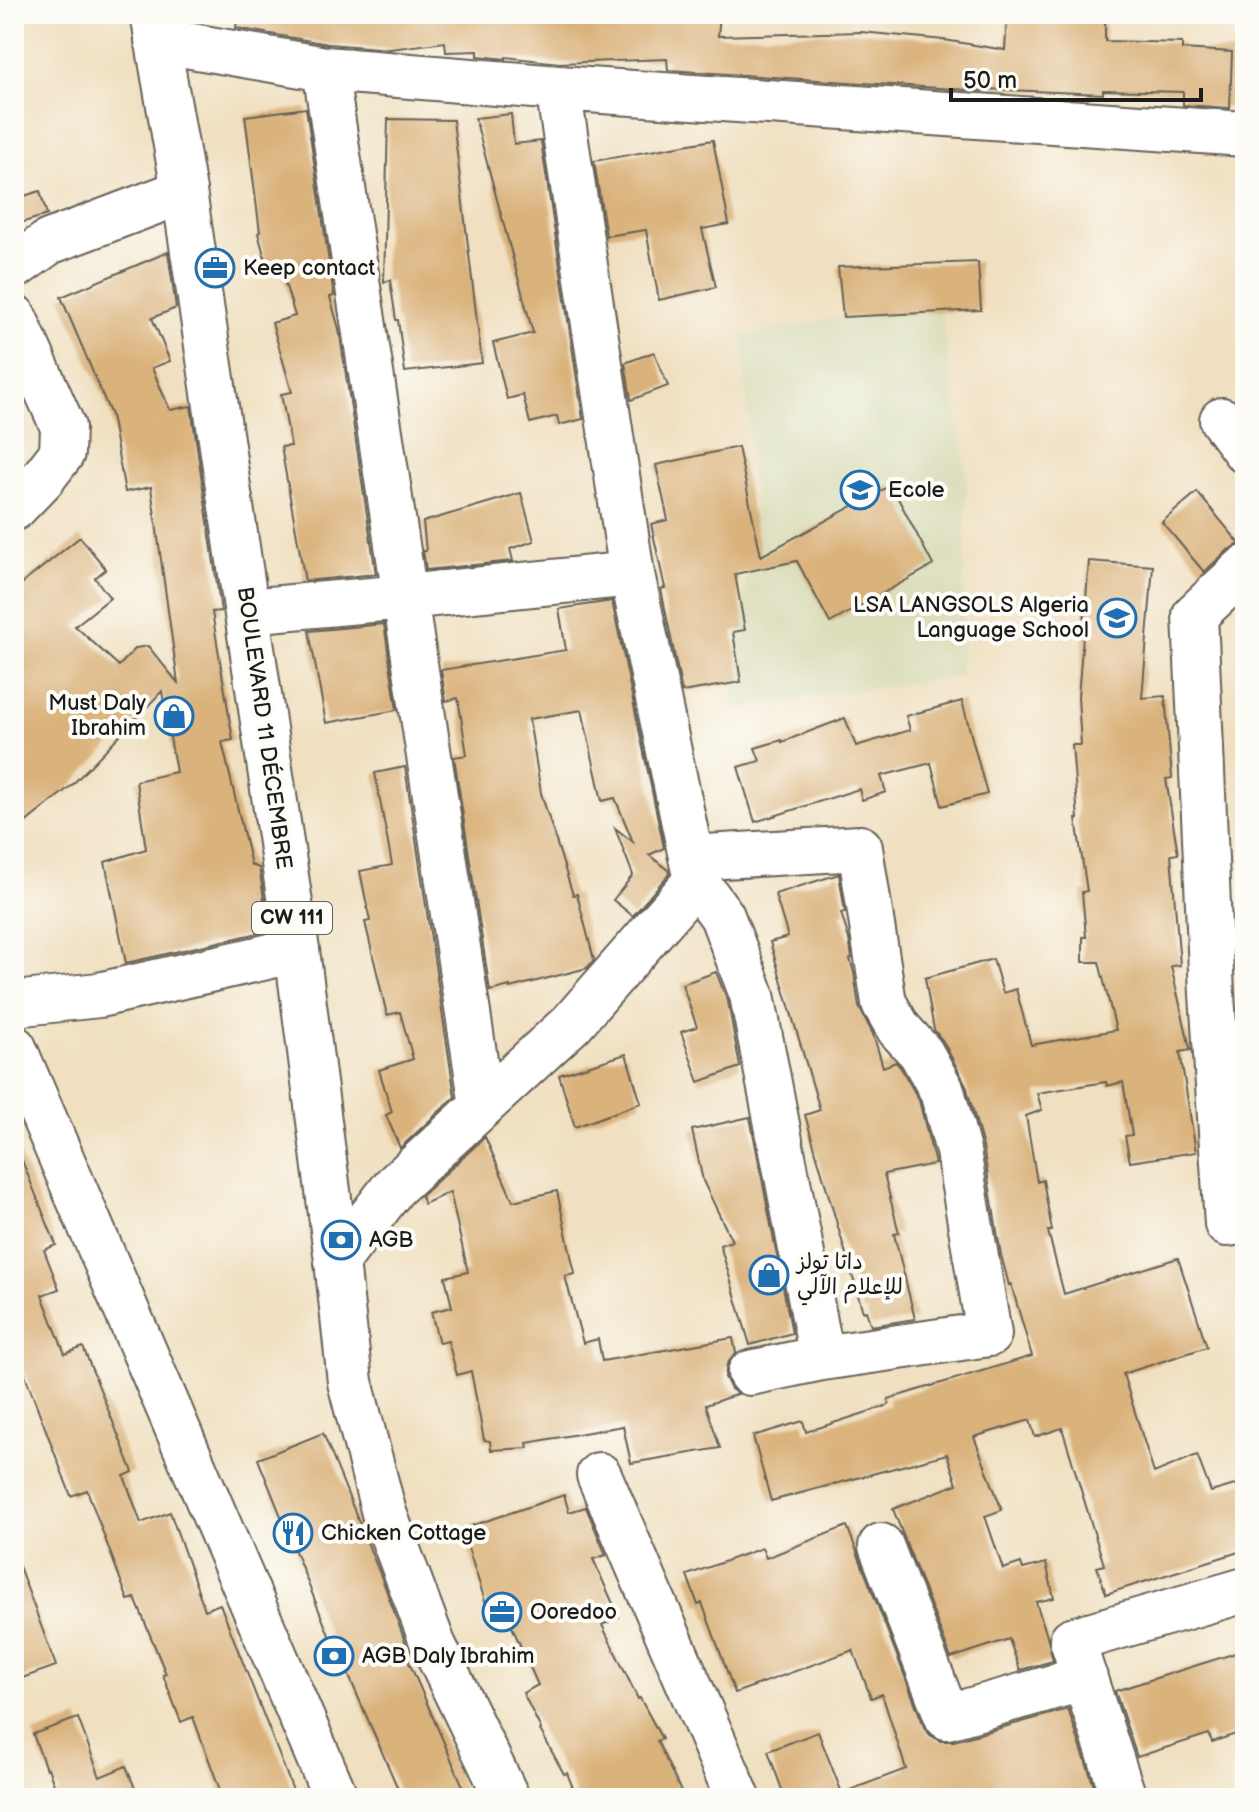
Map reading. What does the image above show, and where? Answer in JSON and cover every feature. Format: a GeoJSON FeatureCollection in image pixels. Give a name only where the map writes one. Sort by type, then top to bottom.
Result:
{"type":"FeatureCollection","features":[{"type":"Feature","properties":{"kind":"street"},"geometry":{"type":"LineString","coordinates":[[155,27],[325,69],[558,88],[1245,134]]}},
{"type":"Feature","properties":{"kind":"street","name":"BOULEVARD 11 DÉCEMBRE"},"geometry":{"type":"LineString","coordinates":[[155,27],[184,191],[297,950],[350,1382],[384,1513],[433,1644],[507,1798]]}},
{"type":"Feature","properties":{"kind":"street"},"geometry":{"type":"LineString","coordinates":[[325,69],[482,1106]]}},
{"type":"Feature","properties":{"kind":"street"},"geometry":{"type":"LineString","coordinates":[[558,88],[632,574],[696,881],[722,916],[752,995],[822,1358]]}},
{"type":"Feature","properties":{"kind":"street"},"geometry":{"type":"LineString","coordinates":[[14,267],[49,242],[184,191]]}},
{"type":"Feature","properties":{"kind":"street"},"geometry":{"type":"LineString","coordinates":[[14,317],[63,427],[63,440],[62,453],[14,508]]}},
{"type":"Feature","properties":{"kind":"street"},"geometry":{"type":"LineString","coordinates":[[1245,568],[1195,615],[1228,993],[1227,1224],[1245,1222]]}},
{"type":"Feature","properties":{"kind":"street"},"geometry":{"type":"LineString","coordinates":[[247,611],[632,574]]}},
{"type":"Feature","properties":{"kind":"street"},"geometry":{"type":"LineString","coordinates":[[337,1261],[394,1187],[572,1023],[696,881],[706,857],[860,848],[884,1003],[899,1029],[921,1053],[942,1091],[958,1151],[989,1334],[822,1358],[750,1373]]}},
{"type":"Feature","properties":{"kind":"street"},"geometry":{"type":"LineString","coordinates":[[14,1004],[99,995],[297,950]]}},
{"type":"Feature","properties":{"kind":"street"},"geometry":{"type":"LineString","coordinates":[[14,1048],[336,1798]]}},
{"type":"Feature","properties":{"kind":"street"},"geometry":{"type":"LineString","coordinates":[[599,1475],[738,1798]]}},
{"type":"Feature","properties":{"kind":"street"},"geometry":{"type":"LineString","coordinates":[[881,1546],[947,1717],[1085,1678]]}},
{"type":"Feature","properties":{"kind":"street"},"geometry":{"type":"LineString","coordinates":[[1124,1798],[1072,1640],[1245,1590]]}},
{"type":"Feature","properties":{"kind":"shaded area","name":"Ecole"},"geometry":{"type":"Polygon","coordinates":[[[978,262],[981,310],[941,313],[967,478],[961,676],[732,709],[754,503],[742,335],[843,317],[838,267],[978,262]]]}},
{"type":"Feature","properties":{"kind":"building"},"geometry":{"type":"Polygon","coordinates":[[[238,14],[720,14],[718,36],[861,32],[1005,50],[1007,17],[1105,20],[1105,41],[1182,43],[1182,49],[1232,52],[1230,108],[1183,105],[1183,92],[1103,90],[1103,94],[984,91],[668,70],[667,59],[559,63],[506,59],[478,56],[478,51],[446,52],[445,42],[390,49],[328,44],[236,28],[238,14]]]}},
{"type":"Feature","properties":{"kind":"building"},"geometry":{"type":"Polygon","coordinates":[[[306,108],[334,296],[330,297],[339,329],[376,574],[305,581],[281,447],[291,446],[281,394],[292,392],[272,323],[295,316],[279,263],[267,266],[258,233],[245,116],[306,108]]]}},
{"type":"Feature","properties":{"kind":"building"},"geometry":{"type":"Polygon","coordinates":[[[511,114],[514,144],[541,141],[583,419],[559,425],[557,416],[530,423],[523,395],[507,399],[493,343],[533,333],[475,118],[511,114]]]}},
{"type":"Feature","properties":{"kind":"building"},"geometry":{"type":"Polygon","coordinates":[[[388,119],[453,120],[482,363],[405,372],[390,280],[384,282],[388,119]]]}},
{"type":"Feature","properties":{"kind":"building"},"geometry":{"type":"Polygon","coordinates":[[[713,140],[729,224],[702,229],[716,287],[659,300],[646,230],[606,236],[594,161],[713,140]]]}},
{"type":"Feature","properties":{"kind":"building"},"geometry":{"type":"Polygon","coordinates":[[[40,191],[47,215],[14,225],[14,199],[40,191]]]}},
{"type":"Feature","properties":{"kind":"building"},"geometry":{"type":"Polygon","coordinates":[[[168,252],[176,308],[152,318],[170,361],[152,368],[170,410],[191,406],[221,611],[212,612],[233,740],[222,742],[251,865],[259,868],[266,912],[261,913],[263,932],[126,963],[105,862],[146,849],[136,781],[176,772],[162,691],[72,785],[14,832],[14,590],[80,537],[106,569],[95,578],[110,598],[75,626],[119,666],[136,648],[148,646],[178,683],[151,487],[125,492],[111,415],[61,297],[168,252]]]}},
{"type":"Feature","properties":{"kind":"building"},"geometry":{"type":"Polygon","coordinates":[[[978,262],[981,310],[843,317],[838,267],[978,262]]]}},
{"type":"Feature","properties":{"kind":"building"},"geometry":{"type":"Polygon","coordinates":[[[654,352],[668,386],[631,400],[625,363],[654,352]]]}},
{"type":"Feature","properties":{"kind":"building"},"geometry":{"type":"Polygon","coordinates":[[[738,447],[761,556],[891,485],[933,565],[830,623],[797,561],[735,574],[745,630],[733,632],[741,682],[682,692],[651,524],[668,520],[656,465],[738,447]]]}},
{"type":"Feature","properties":{"kind":"building"},"geometry":{"type":"Polygon","coordinates":[[[1197,492],[1240,544],[1228,550],[1204,572],[1162,522],[1197,492]]]}},
{"type":"Feature","properties":{"kind":"building"},"geometry":{"type":"Polygon","coordinates":[[[521,493],[534,541],[510,549],[513,561],[426,570],[423,522],[521,493]]]}},
{"type":"Feature","properties":{"kind":"building"},"geometry":{"type":"Polygon","coordinates":[[[1089,561],[1153,566],[1142,698],[1165,696],[1172,778],[1166,779],[1178,854],[1171,855],[1180,965],[1171,966],[1191,1050],[1180,1052],[1196,1152],[1130,1162],[1125,1136],[1132,1135],[1123,1082],[1037,1093],[1042,1110],[1026,1116],[1037,1182],[1043,1180],[1052,1231],[1048,1231],[1064,1294],[1178,1258],[1207,1347],[1123,1374],[1154,1473],[1197,1455],[1211,1492],[1245,1482],[1245,1550],[1106,1594],[1097,1567],[1104,1565],[1062,1428],[1035,1437],[1030,1420],[974,1437],[1002,1510],[985,1516],[1003,1569],[1021,1563],[1023,1569],[1046,1563],[1054,1598],[1036,1602],[1053,1661],[1020,1670],[1009,1639],[951,1658],[893,1509],[957,1484],[947,1454],[771,1501],[753,1436],[803,1421],[806,1432],[889,1405],[888,1399],[1032,1356],[1001,1255],[983,1147],[966,1085],[934,1030],[925,978],[993,959],[1003,993],[1016,989],[1031,1045],[1116,1030],[1099,962],[1083,962],[1083,937],[1086,937],[1082,892],[1087,891],[1076,819],[1072,745],[1081,745],[1078,697],[1089,561]]]}},
{"type":"Feature","properties":{"kind":"building"},"geometry":{"type":"Polygon","coordinates":[[[612,601],[664,848],[649,855],[669,874],[633,916],[613,900],[633,875],[615,828],[633,842],[615,798],[602,801],[582,710],[529,719],[541,793],[573,895],[577,894],[594,960],[587,968],[490,991],[454,757],[467,755],[458,698],[446,701],[441,670],[566,650],[559,609],[612,601]]]}},
{"type":"Feature","properties":{"kind":"building"},"geometry":{"type":"Polygon","coordinates":[[[384,624],[397,710],[326,723],[309,631],[384,624]]]}},
{"type":"Feature","properties":{"kind":"building"},"geometry":{"type":"Polygon","coordinates":[[[962,701],[987,794],[942,806],[931,763],[881,776],[886,792],[862,800],[859,789],[755,822],[738,767],[760,761],[755,748],[782,742],[845,718],[856,746],[910,730],[906,716],[962,701]]]}},
{"type":"Feature","properties":{"kind":"building"},"geometry":{"type":"Polygon","coordinates":[[[405,767],[455,1097],[400,1148],[386,1115],[392,1112],[379,1070],[413,1059],[400,1012],[387,1015],[365,922],[370,921],[360,871],[392,865],[375,773],[405,767]]]}},
{"type":"Feature","properties":{"kind":"building"},"geometry":{"type":"Polygon","coordinates":[[[839,874],[845,912],[841,913],[849,939],[859,1007],[873,1034],[883,1067],[896,1062],[919,1100],[935,1164],[884,1174],[899,1233],[894,1234],[915,1319],[871,1326],[866,1311],[863,1312],[805,1115],[820,1110],[770,942],[788,937],[775,894],[839,874]]]}},
{"type":"Feature","properties":{"kind":"building"},"geometry":{"type":"Polygon","coordinates":[[[716,972],[728,1002],[740,1067],[699,1082],[681,1032],[697,1027],[682,984],[716,972]]]}},
{"type":"Feature","properties":{"kind":"building"},"geometry":{"type":"Polygon","coordinates":[[[626,1054],[641,1103],[575,1127],[559,1075],[626,1054]]]}},
{"type":"Feature","properties":{"kind":"building"},"geometry":{"type":"Polygon","coordinates":[[[750,1117],[792,1333],[750,1345],[720,1245],[732,1241],[703,1181],[692,1130],[750,1117]]]}},
{"type":"Feature","properties":{"kind":"building"},"geometry":{"type":"Polygon","coordinates":[[[485,1137],[513,1201],[557,1191],[575,1274],[565,1276],[583,1343],[598,1339],[602,1361],[733,1338],[736,1353],[727,1364],[725,1377],[731,1389],[738,1394],[706,1405],[720,1448],[631,1463],[623,1426],[527,1443],[528,1448],[491,1450],[490,1441],[484,1440],[471,1371],[457,1375],[448,1341],[439,1343],[431,1312],[452,1307],[445,1277],[468,1272],[450,1192],[424,1204],[421,1196],[485,1137]]]}},
{"type":"Feature","properties":{"kind":"building"},"geometry":{"type":"Polygon","coordinates":[[[14,1148],[17,1148],[56,1245],[44,1250],[59,1289],[42,1295],[65,1354],[83,1347],[133,1472],[124,1476],[141,1523],[170,1512],[205,1610],[220,1604],[296,1798],[223,1798],[193,1717],[181,1722],[163,1675],[166,1674],[135,1598],[128,1600],[87,1490],[71,1496],[14,1346],[14,1148]]]}},
{"type":"Feature","properties":{"kind":"building"},"geometry":{"type":"Polygon","coordinates":[[[323,1433],[382,1579],[406,1644],[402,1646],[468,1798],[402,1798],[346,1669],[343,1670],[258,1459],[323,1433]]]}},
{"type":"Feature","properties":{"kind":"building"},"geometry":{"type":"Polygon","coordinates":[[[564,1495],[569,1512],[586,1507],[606,1555],[593,1559],[619,1617],[602,1625],[638,1699],[662,1739],[657,1741],[684,1798],[577,1798],[567,1773],[564,1774],[523,1693],[538,1685],[501,1602],[487,1607],[462,1529],[564,1495]]]}},
{"type":"Feature","properties":{"kind":"building"},"geometry":{"type":"Polygon","coordinates":[[[847,1526],[930,1735],[941,1741],[954,1741],[1068,1709],[1098,1798],[785,1798],[768,1751],[818,1732],[842,1793],[906,1769],[882,1694],[871,1698],[853,1650],[735,1693],[702,1603],[698,1605],[687,1575],[762,1548],[766,1558],[847,1526]]]}},
{"type":"Feature","properties":{"kind":"building"},"geometry":{"type":"Polygon","coordinates":[[[14,1561],[17,1561],[56,1666],[14,1681],[14,1561]]]}},
{"type":"Feature","properties":{"kind":"building"},"geometry":{"type":"Polygon","coordinates":[[[1245,1650],[1245,1731],[1212,1742],[1209,1734],[1137,1757],[1115,1691],[1245,1650]]]}},
{"type":"Feature","properties":{"kind":"building"},"geometry":{"type":"Polygon","coordinates":[[[78,1718],[100,1777],[126,1766],[139,1798],[51,1798],[59,1793],[33,1734],[78,1718]]]}},
{"type":"Feature","properties":{"kind":"place","name":"Keep contact"},"geometry":{"type":"Point","coordinates":[215,268]}},
{"type":"Feature","properties":{"kind":"place","name":"Ecole"},"geometry":{"type":"Point","coordinates":[860,490]}},
{"type":"Feature","properties":{"kind":"place","name":"LSA LANGSOLS Algeria Language School"},"geometry":{"type":"Point","coordinates":[1117,618]}},
{"type":"Feature","properties":{"kind":"place","name":"Must Daly Ibrahim"},"geometry":{"type":"Point","coordinates":[174,716]}},
{"type":"Feature","properties":{"kind":"place","name":"AGB"},"geometry":{"type":"Point","coordinates":[341,1240]}},
{"type":"Feature","properties":{"kind":"place","name":"داتا تولز للإعلام الآلي"},"geometry":{"type":"Point","coordinates":[769,1275]}},
{"type":"Feature","properties":{"kind":"place","name":"Chicken Cottage"},"geometry":{"type":"Point","coordinates":[293,1533]}},
{"type":"Feature","properties":{"kind":"place","name":"Ooredoo"},"geometry":{"type":"Point","coordinates":[502,1612]}},
{"type":"Feature","properties":{"kind":"place","name":"AGB Daly Ibrahim"},"geometry":{"type":"Point","coordinates":[334,1656]}}]}
